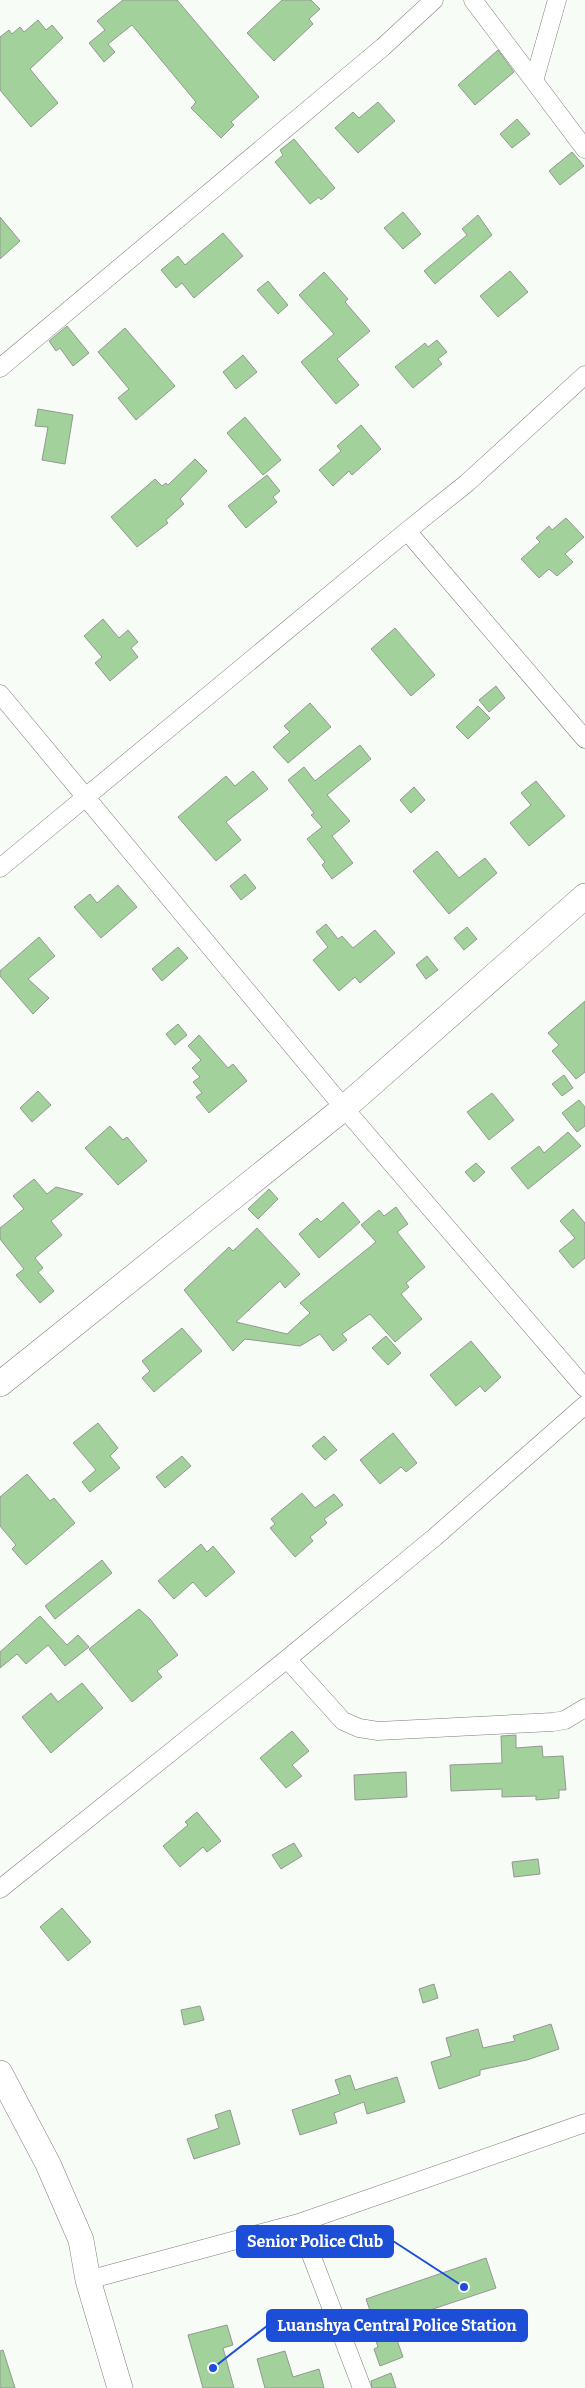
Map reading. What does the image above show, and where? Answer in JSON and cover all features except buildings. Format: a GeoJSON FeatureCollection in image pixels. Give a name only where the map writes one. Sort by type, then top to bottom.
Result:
{"type":"FeatureCollection","features":[{"type":"Feature","properties":{"kind":"street"},"geometry":{"type":"LineString","coordinates":[[0,368],[375,53],[434,0]]}},
{"type":"Feature","properties":{"kind":"street"},"geometry":{"type":"LineString","coordinates":[[473,0],[585,149]]}},
{"type":"Feature","properties":{"kind":"street"},"geometry":{"type":"LineString","coordinates":[[534,81],[557,0]]}},
{"type":"Feature","properties":{"kind":"street"},"geometry":{"type":"LineString","coordinates":[[0,868],[407,530],[467,483],[585,375]]}},
{"type":"Feature","properties":{"kind":"street"},"geometry":{"type":"LineString","coordinates":[[407,530],[585,739]]}},
{"type":"Feature","properties":{"kind":"street"},"geometry":{"type":"LineString","coordinates":[[0,694],[344,1108],[585,1388]]}},
{"type":"Feature","properties":{"kind":"street"},"geometry":{"type":"LineString","coordinates":[[0,1384],[344,1108],[585,896]]}},
{"type":"Feature","properties":{"kind":"street"},"geometry":{"type":"LineString","coordinates":[[0,1889],[288,1659],[435,1537],[585,1405]]}},
{"type":"Feature","properties":{"kind":"street"},"geometry":{"type":"LineString","coordinates":[[288,1659],[344,1721],[359,1728],[378,1731],[553,1722],[565,1720],[585,1708]]}},
{"type":"Feature","properties":{"kind":"street"},"geometry":{"type":"LineString","coordinates":[[0,2073],[48,2164],[81,2240],[88,2280],[120,2388]]}},
{"type":"Feature","properties":{"kind":"street"},"geometry":{"type":"LineString","coordinates":[[88,2280],[299,2223],[585,2123]]}},
{"type":"Feature","properties":{"kind":"street"},"geometry":{"type":"LineString","coordinates":[[299,2223],[362,2388]]}},
{"type":"Feature","properties":{"kind":"place","name":"Senior Police Club"},"geometry":{"type":"Point","coordinates":[464,2287]}},
{"type":"Feature","properties":{"kind":"place","name":"Luanshya Central Police Station"},"geometry":{"type":"Point","coordinates":[213,2368]}}]}
